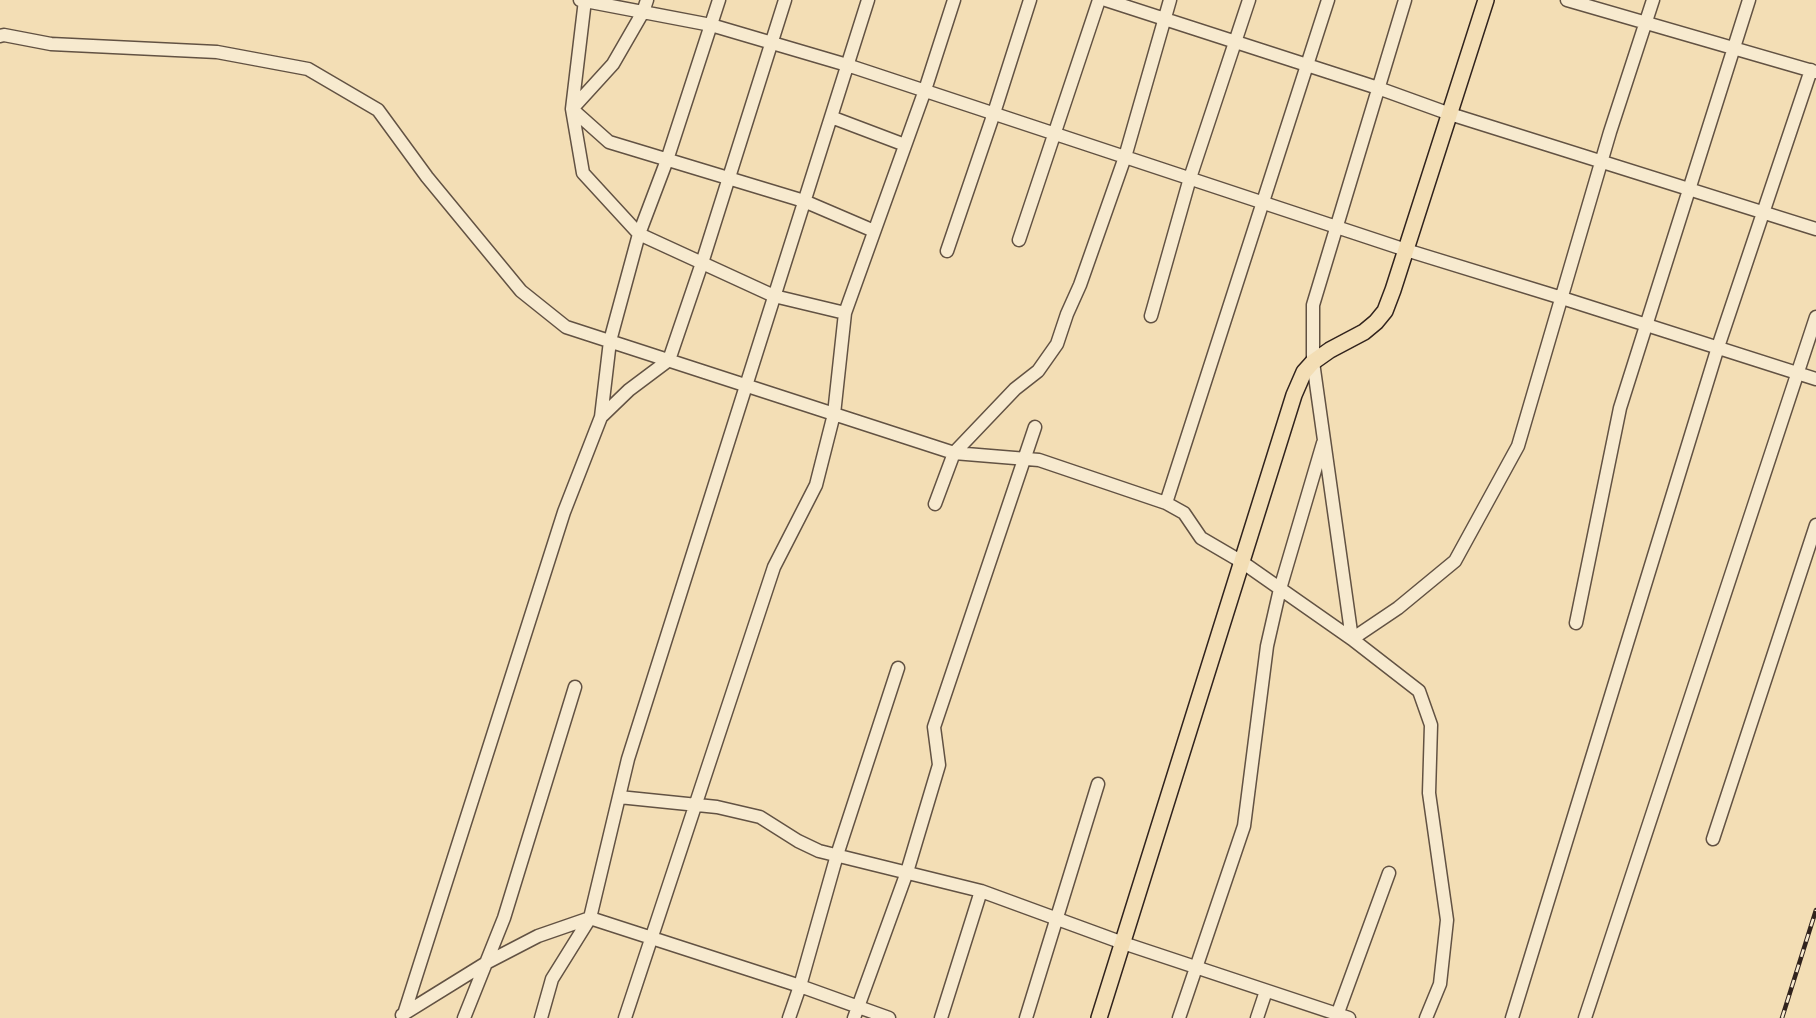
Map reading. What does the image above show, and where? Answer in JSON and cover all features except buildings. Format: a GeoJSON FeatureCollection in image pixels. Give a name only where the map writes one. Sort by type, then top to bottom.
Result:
{"type":"FeatureCollection","features":[{"type":"Feature","properties":{"kind":"main road"},"geometry":{"type":"LineString","coordinates":[[1099,1018],[1294,395],[1304,372],[1313,362],[1330,350],[1364,332],[1385,311],[1486,0]]}},
{"type":"Feature","properties":{"kind":"street"},"geometry":{"type":"LineString","coordinates":[[580,0],[645,6],[772,42],[925,90],[1406,250],[1816,378]]}},
{"type":"Feature","properties":{"kind":"street"},"geometry":{"type":"LineString","coordinates":[[585,0],[572,109],[583,174],[639,234],[774,296],[845,313]]}},
{"type":"Feature","properties":{"kind":"street"},"geometry":{"type":"LineString","coordinates":[[401,1016],[564,512],[601,417],[610,341],[639,234],[667,160],[719,0]]}},
{"type":"Feature","properties":{"kind":"street"},"geometry":{"type":"LineString","coordinates":[[601,417],[629,390],[669,360],[730,178],[786,0]]}},
{"type":"Feature","properties":{"kind":"street"},"geometry":{"type":"LineString","coordinates":[[541,1018],[552,979],[590,918],[631,750],[868,0]]}},
{"type":"Feature","properties":{"kind":"street"},"geometry":{"type":"LineString","coordinates":[[629,1014],[652,938],[774,567],[816,485],[834,414],[845,313],[925,90],[954,0]]}},
{"type":"Feature","properties":{"kind":"street"},"geometry":{"type":"LineString","coordinates":[[947,251],[1030,0]]}},
{"type":"Feature","properties":{"kind":"street"},"geometry":{"type":"LineString","coordinates":[[1019,240],[1099,0]]}},
{"type":"Feature","properties":{"kind":"street"},"geometry":{"type":"LineString","coordinates":[[1106,0],[1378,88],[1450,114],[1816,229]]}},
{"type":"Feature","properties":{"kind":"street"},"geometry":{"type":"LineString","coordinates":[[935,504],[954,453],[1014,389],[1038,371],[1057,344],[1125,157],[1170,0]]}},
{"type":"Feature","properties":{"kind":"street"},"geometry":{"type":"LineString","coordinates":[[1151,316],[1190,178],[1249,0]]}},
{"type":"Feature","properties":{"kind":"street"},"geometry":{"type":"LineString","coordinates":[[1166,503],[1328,0]]}},
{"type":"Feature","properties":{"kind":"street"},"geometry":{"type":"LineString","coordinates":[[1352,639],[1313,362],[1313,305],[1405,0]]}},
{"type":"Feature","properties":{"kind":"street"},"geometry":{"type":"LineString","coordinates":[[1512,1018],[1718,347],[1814,71],[1567,0]]}},
{"type":"Feature","properties":{"kind":"street"},"geometry":{"type":"LineString","coordinates":[[1352,639],[1398,608],[1455,561],[1518,446],[1602,161],[1653,0]]}},
{"type":"Feature","properties":{"kind":"street"},"geometry":{"type":"LineString","coordinates":[[1576,623],[1620,408],[1749,0]]}},
{"type":"Feature","properties":{"kind":"street"},"geometry":{"type":"LineString","coordinates":[[572,109],[613,64],[645,6]]}},
{"type":"Feature","properties":{"kind":"street"},"geometry":{"type":"LineString","coordinates":[[0,36],[4,34],[51,44],[217,52],[308,69],[378,110],[427,177],[521,291],[566,327],[954,453],[1039,460],[1166,503],[1184,513],[1201,538],[1242,562],[1352,639],[1419,691],[1431,725],[1429,793],[1447,920],[1440,984],[1426,1018]]}},
{"type":"Feature","properties":{"kind":"street"},"geometry":{"type":"LineString","coordinates":[[572,109],[609,142],[804,201],[874,231]]}},
{"type":"Feature","properties":{"kind":"street"},"geometry":{"type":"LineString","coordinates":[[830,117],[905,146]]}},
{"type":"Feature","properties":{"kind":"street"},"geometry":{"type":"LineString","coordinates":[[1585,1018],[1816,317]]}},
{"type":"Feature","properties":{"kind":"street"},"geometry":{"type":"LineString","coordinates":[[856,1012],[907,872],[939,765],[934,727],[1035,427]]}},
{"type":"Feature","properties":{"kind":"street"},"geometry":{"type":"LineString","coordinates":[[1179,1018],[1244,826],[1267,646],[1280,589],[1324,438]]}},
{"type":"Feature","properties":{"kind":"street"},"geometry":{"type":"LineString","coordinates":[[1713,839],[1816,525]]}},
{"type":"Feature","properties":{"kind":"street"},"geometry":{"type":"LineString","coordinates":[[788,1018],[800,986],[837,855],[898,668]]}},
{"type":"Feature","properties":{"kind":"street"},"geometry":{"type":"LineString","coordinates":[[464,1018],[504,918],[576,687]]}},
{"type":"Feature","properties":{"kind":"street"},"geometry":{"type":"LineString","coordinates":[[1026,1018],[1098,784]]}},
{"type":"Feature","properties":{"kind":"street"},"geometry":{"type":"LineString","coordinates":[[619,797],[717,806],[760,816],[798,841],[820,851],[980,892],[1056,920],[1340,1017],[1389,873]]}},
{"type":"Feature","properties":{"kind":"street"},"geometry":{"type":"LineString","coordinates":[[940,1018],[980,892]]}},
{"type":"Feature","properties":{"kind":"street"},"geometry":{"type":"LineString","coordinates":[[401,1016],[486,963],[538,936],[590,918],[800,986],[856,1012],[889,1018]]}},
{"type":"Feature","properties":{"kind":"street"},"geometry":{"type":"LineString","coordinates":[[1257,1018],[1266,991]]}},
{"type":"Feature","properties":{"kind":"railway"},"geometry":{"type":"LineString","coordinates":[[1782,1018],[1816,910]]}}]}
